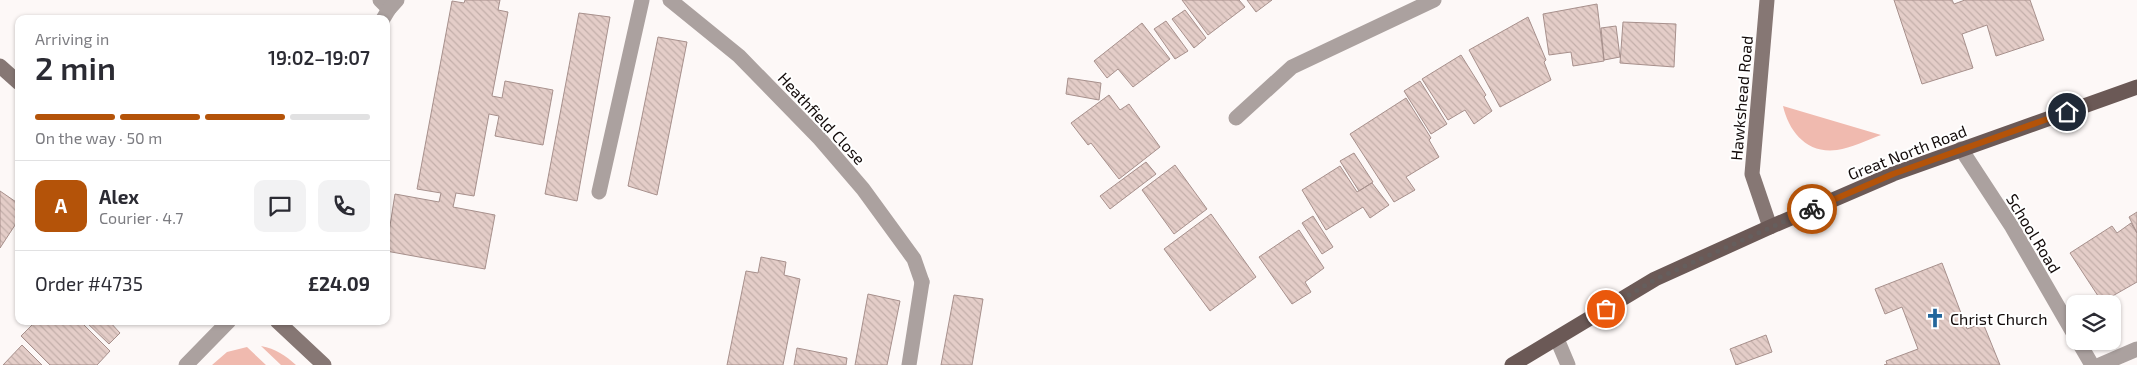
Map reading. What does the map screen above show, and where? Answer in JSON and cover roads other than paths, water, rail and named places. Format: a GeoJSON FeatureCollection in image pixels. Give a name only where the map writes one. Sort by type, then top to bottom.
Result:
{"type":"FeatureCollection","features":[{"type":"Feature","properties":{"kind":"main road","name":"Great North Road"},"geometry":{"type":"LineString","coordinates":[[1512,365],[1656,279],[1770,227],[1893,174],[2137,87]]}},
{"type":"Feature","properties":{"kind":"street"},"geometry":{"type":"LineString","coordinates":[[599,192],[642,0]]}},
{"type":"Feature","properties":{"kind":"street","name":"Heathfield Close"},"geometry":{"type":"LineString","coordinates":[[670,0],[739,56],[820,139],[863,189],[914,259],[922,282],[909,365]]}},
{"type":"Feature","properties":{"kind":"street"},"geometry":{"type":"LineString","coordinates":[[1236,118],[1292,68],[1434,0]]}},
{"type":"Feature","properties":{"kind":"street","name":"Hawkshead Road"},"geometry":{"type":"LineString","coordinates":[[1767,0],[1752,174],[1770,227]]}},
{"type":"Feature","properties":{"kind":"street"},"geometry":{"type":"LineString","coordinates":[[0,66],[15,79]]}},
{"type":"Feature","properties":{"kind":"street","name":"School Road"},"geometry":{"type":"LineString","coordinates":[[1961,149],[2012,227],[2066,320]]}},
{"type":"Feature","properties":{"kind":"street"},"geometry":{"type":"LineString","coordinates":[[186,365],[225,325]]}},
{"type":"Feature","properties":{"kind":"street"},"geometry":{"type":"LineString","coordinates":[[281,325],[324,365]]}},
{"type":"Feature","properties":{"kind":"street"},"geometry":{"type":"LineString","coordinates":[[1557,339],[1568,365]]}},
{"type":"Feature","properties":{"kind":"street"},"geometry":{"type":"LineString","coordinates":[[2100,365],[2137,349]]}},
{"type":"Feature","properties":{"kind":"street"},"geometry":{"type":"LineString","coordinates":[[2083,350],[2092,365]]}},
{"type":"Feature","properties":{"kind":"place","name":"Christ Church"},"geometry":{"type":"Point","coordinates":[1935,318]}}]}
